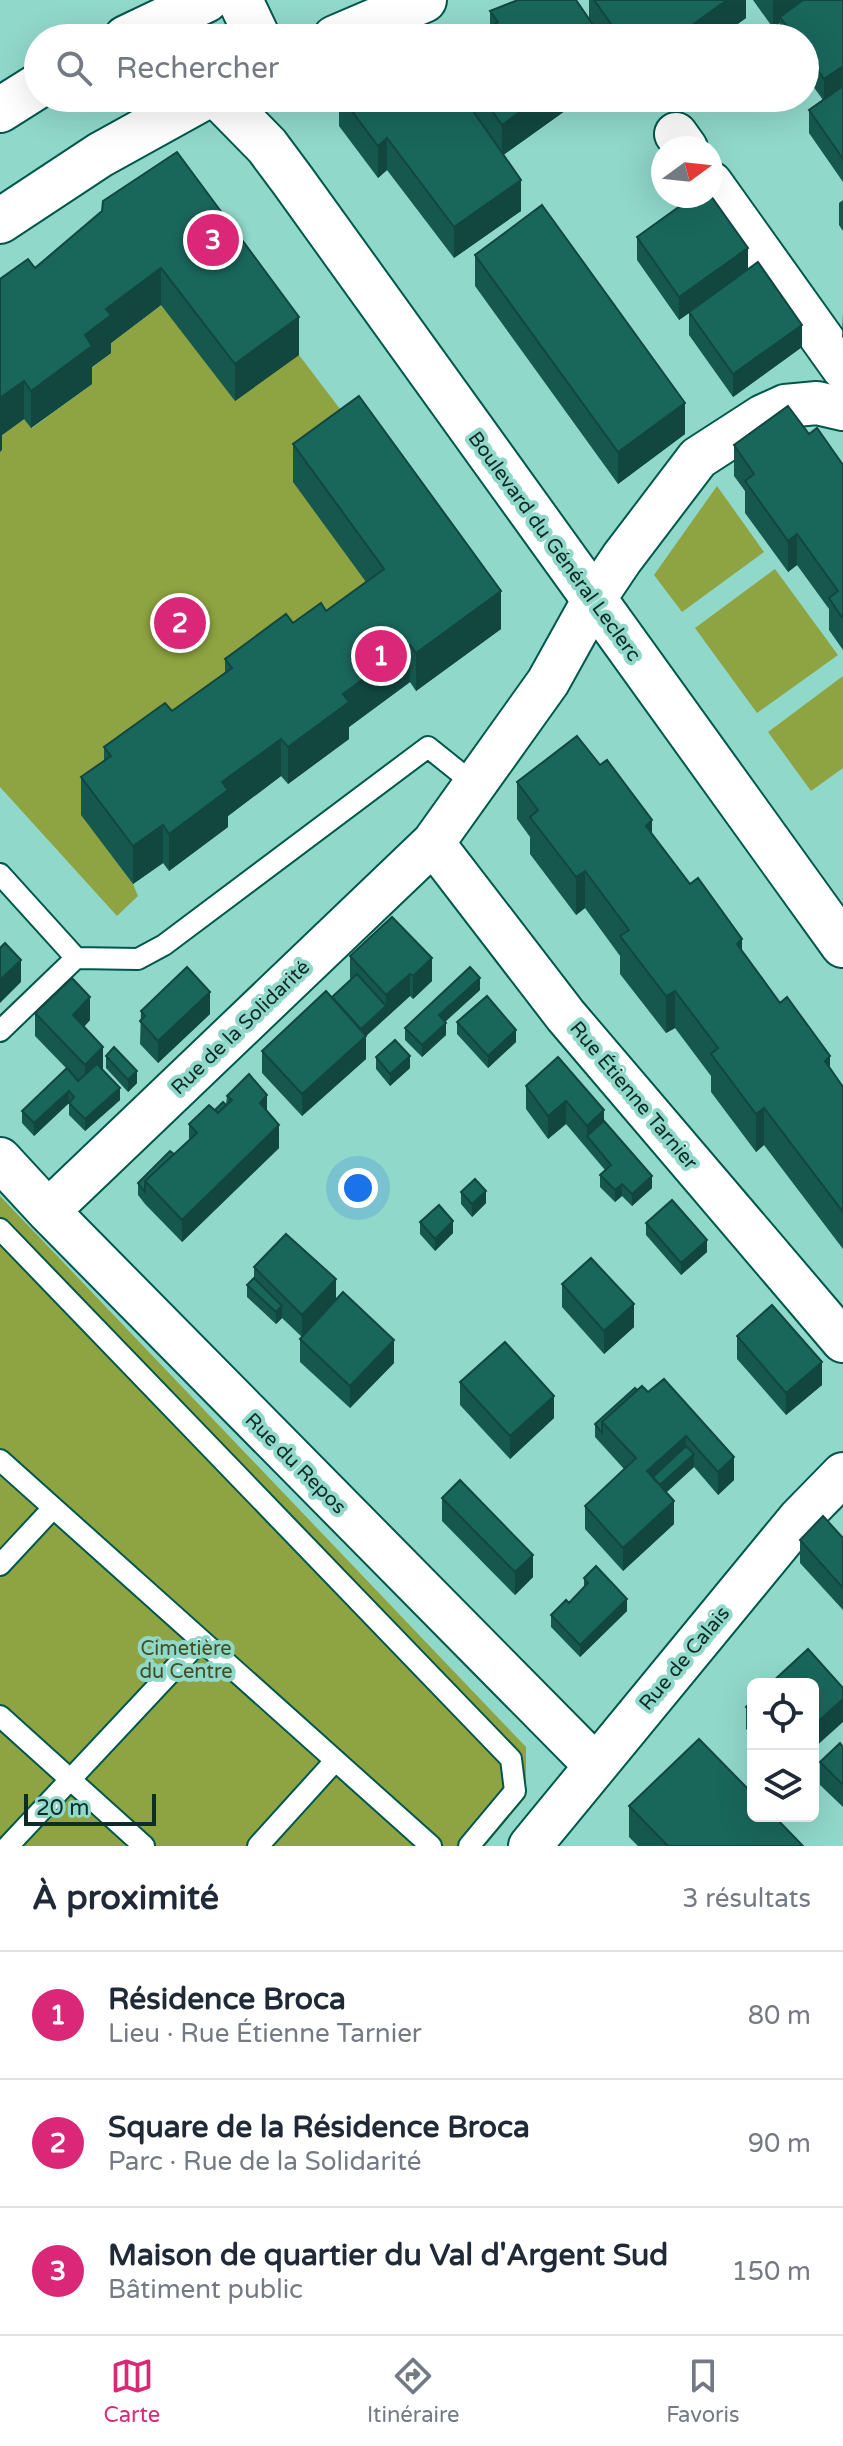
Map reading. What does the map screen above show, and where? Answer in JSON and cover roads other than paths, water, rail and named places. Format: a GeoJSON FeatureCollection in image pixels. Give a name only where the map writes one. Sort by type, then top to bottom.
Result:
{"type":"FeatureCollection","features":[{"type":"Feature","properties":{"kind":"main road"},"geometry":{"type":"LineString","coordinates":[[164,19],[206,0]]}},
{"type":"Feature","properties":{"kind":"main road"},"geometry":{"type":"LineString","coordinates":[[240,0],[251,24]]}},
{"type":"Feature","properties":{"kind":"main road"},"geometry":{"type":"LineString","coordinates":[[368,24],[424,0]]}},
{"type":"Feature","properties":{"kind":"main road"},"geometry":{"type":"LineString","coordinates":[[0,110],[24,95]]}},
{"type":"Feature","properties":{"kind":"main road"},"geometry":{"type":"LineString","coordinates":[[0,221],[100,155],[178,112]]}},
{"type":"Feature","properties":{"kind":"main road","name":"Boulevard du Général Leclerc"},"geometry":{"type":"LineString","coordinates":[[234,112],[267,146],[843,945]]}},
{"type":"Feature","properties":{"kind":"main road"},"geometry":{"type":"LineString","coordinates":[[264,112],[267,146]]}},
{"type":"Feature","properties":{"kind":"street"},"geometry":{"type":"LineString","coordinates":[[723,200],[843,368]]}},
{"type":"Feature","properties":{"kind":"street"},"geometry":{"type":"LineString","coordinates":[[593,601],[698,458],[763,416],[785,406],[817,403],[843,409]]}},
{"type":"Feature","properties":{"kind":"street","name":"Rue de la Solidarité"},"geometry":{"type":"LineString","coordinates":[[48,1211],[433,843],[548,682],[593,601]]}},
{"type":"Feature","properties":{"kind":"street","name":"Rue Étienne Tarnier"},"geometry":{"type":"LineString","coordinates":[[433,843],[566,1016],[843,1341]]}},
{"type":"Feature","properties":{"kind":"street","name":"Rue du Repos"},"geometry":{"type":"LineString","coordinates":[[0,1159],[595,1765]]}},
{"type":"Feature","properties":{"kind":"street","name":"Rue de Calais"},"geometry":{"type":"LineString","coordinates":[[539,1843],[595,1765],[799,1519],[843,1474]]}},
{"type":"Feature","properties":{"kind":"lane"},"geometry":{"type":"LineString","coordinates":[[0,1031],[76,958],[138,959],[164,945],[428,747],[474,784]]}},
{"type":"Feature","properties":{"kind":"lane"},"geometry":{"type":"LineString","coordinates":[[0,874],[76,958]]}},
{"type":"Feature","properties":{"kind":"lane"},"geometry":{"type":"LineString","coordinates":[[0,1229],[511,1759],[515,1791],[469,1846]]}},
{"type":"Feature","properties":{"kind":"lane"},"geometry":{"type":"LineString","coordinates":[[0,1460],[431,1846]]}},
{"type":"Feature","properties":{"kind":"lane"},"geometry":{"type":"LineString","coordinates":[[0,1565],[53,1508]]}},
{"type":"Feature","properties":{"kind":"lane"},"geometry":{"type":"LineString","coordinates":[[8,1846],[201,1640]]}},
{"type":"Feature","properties":{"kind":"lane"},"geometry":{"type":"LineString","coordinates":[[0,1716],[144,1846]]}},
{"type":"Feature","properties":{"kind":"lane"},"geometry":{"type":"LineString","coordinates":[[258,1846],[335,1761]]}},
{"type":"Feature","properties":{"kind":"place","name":"Maison de quartier du Val d'Argent Sud"},"geometry":{"type":"Point","coordinates":[213,240]}},
{"type":"Feature","properties":{"kind":"place","name":"Square de la Résidence Broca"},"geometry":{"type":"Point","coordinates":[180,623]}},
{"type":"Feature","properties":{"kind":"place","name":"Résidence Broca"},"geometry":{"type":"Point","coordinates":[381,656]}},
{"type":"Feature","properties":{"kind":"park label","name":"Cimetière du Centre"},"geometry":{"type":"Point","coordinates":[186,1660]}}]}
